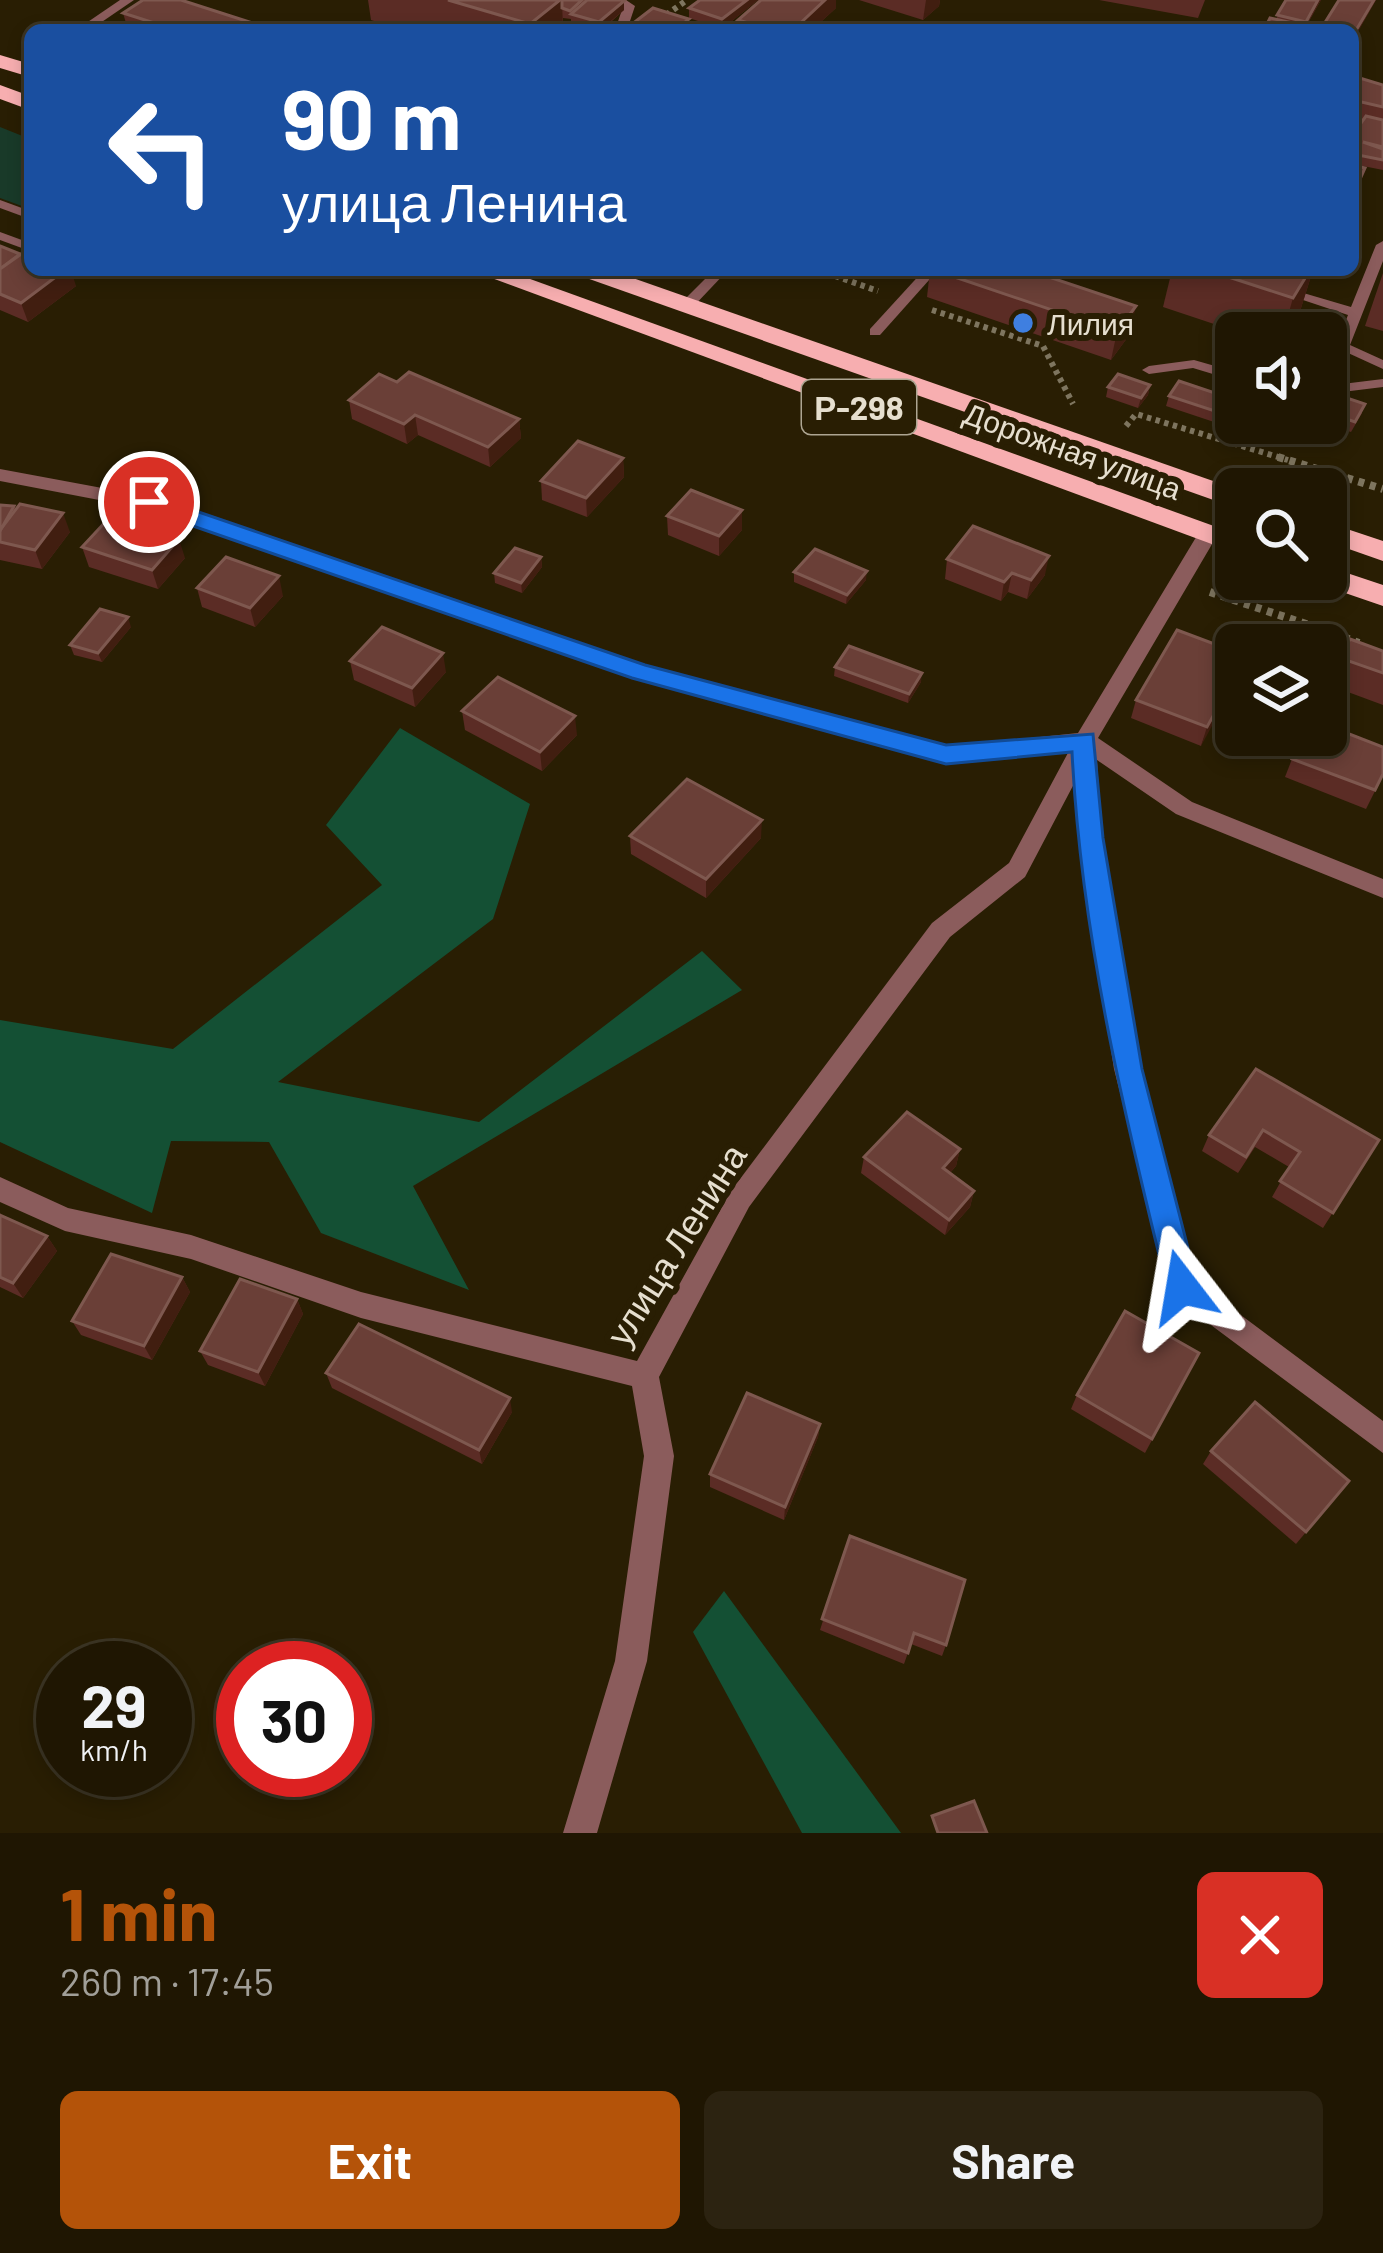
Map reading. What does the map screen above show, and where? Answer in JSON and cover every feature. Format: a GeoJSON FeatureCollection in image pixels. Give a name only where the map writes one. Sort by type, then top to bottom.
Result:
{"type":"FeatureCollection","features":[{"type":"Feature","properties":{"kind":"highway","name":"Дорожная улица"},"geometry":{"type":"LineString","coordinates":[[498,276],[1215,536]]}},
{"type":"Feature","properties":{"kind":"highway","name":"Дорожная улица"},"geometry":{"type":"LineString","coordinates":[[604,276],[1215,492]]}},
{"type":"Feature","properties":{"kind":"highway"},"geometry":{"type":"LineString","coordinates":[[1347,538],[1383,550]]}},
{"type":"Feature","properties":{"kind":"highway"},"geometry":{"type":"LineString","coordinates":[[1347,583],[1383,596]]}},
{"type":"Feature","properties":{"kind":"street"},"geometry":{"type":"LineString","coordinates":[[0,476],[149,502],[640,672],[946,754],[1084,741],[1184,808],[1383,889]]}},
{"type":"Feature","properties":{"kind":"street","name":"улица Ленина"},"geometry":{"type":"LineString","coordinates":[[0,1189],[65,1219],[191,1247],[361,1305],[644,1376],[740,1199],[941,930],[1017,870],[1084,741],[1208,534]]}},
{"type":"Feature","properties":{"kind":"street"},"geometry":{"type":"LineString","coordinates":[[1084,741],[1090,838],[1127,1069],[1182,1287],[1383,1438]]}},
{"type":"Feature","properties":{"kind":"street"},"geometry":{"type":"LineString","coordinates":[[580,1833],[631,1661],[659,1456],[644,1376]]}},
{"type":"Feature","properties":{"kind":"lane"},"geometry":{"type":"LineString","coordinates":[[93,24],[128,0]]}},
{"type":"Feature","properties":{"kind":"lane"},"geometry":{"type":"LineString","coordinates":[[617,0],[629,6],[623,24]]}},
{"type":"Feature","properties":{"kind":"lane"},"geometry":{"type":"LineString","coordinates":[[532,18],[552,24]]}},
{"type":"Feature","properties":{"kind":"lane"},"geometry":{"type":"LineString","coordinates":[[1383,245],[1342,347],[1383,365]]}},
{"type":"Feature","properties":{"kind":"lane"},"geometry":{"type":"LineString","coordinates":[[686,306],[715,276]]}},
{"type":"Feature","properties":{"kind":"lane"},"geometry":{"type":"LineString","coordinates":[[875,332],[926,276]]}},
{"type":"Feature","properties":{"kind":"lane"},"geometry":{"type":"LineString","coordinates":[[1258,283],[1356,313]]}},
{"type":"Feature","properties":{"kind":"lane"},"geometry":{"type":"LineString","coordinates":[[1149,370],[1195,364],[1215,370]]}},
{"type":"Feature","properties":{"kind":"lane"},"geometry":{"type":"LineString","coordinates":[[1347,387],[1383,383]]}},
{"type":"Feature","properties":{"kind":"path"},"geometry":{"type":"LineString","coordinates":[[835,276],[1042,346],[1069,402],[1088,410]]}},
{"type":"Feature","properties":{"kind":"path"},"geometry":{"type":"LineString","coordinates":[[1107,418],[1126,427],[1136,414],[1383,489]]}},
{"type":"Feature","properties":{"kind":"path"},"geometry":{"type":"LineString","coordinates":[[1180,582],[1306,624]]}},
{"type":"Feature","properties":{"kind":"path"},"geometry":{"type":"LineString","coordinates":[[1347,639],[1362,644]]}},
{"type":"Feature","properties":{"kind":"path"},"geometry":{"type":"LineString","coordinates":[[1347,650],[1366,658]]}},
{"type":"Feature","properties":{"kind":"green space"},"geometry":{"type":"Polygon","coordinates":[[[0,127],[24,137],[24,207],[0,198],[0,127]]]}},
{"type":"Feature","properties":{"kind":"green space"},"geometry":{"type":"Polygon","coordinates":[[[400,728],[530,804],[493,919],[278,1082],[479,1122],[702,951],[742,990],[413,1186],[469,1290],[321,1233],[269,1142],[171,1141],[152,1213],[0,1142],[0,1020],[173,1049],[382,885],[326,825],[400,728]]]}},
{"type":"Feature","properties":{"kind":"green space"},"geometry":{"type":"Polygon","coordinates":[[[724,1591],[901,1833],[802,1833],[693,1632],[724,1591]]]}},
{"type":"Feature","properties":{"kind":"building"},"geometry":{"type":"Polygon","coordinates":[[[143,0],[181,0],[256,24],[157,24],[123,13],[143,0]]]}},
{"type":"Feature","properties":{"kind":"building"},"geometry":{"type":"Polygon","coordinates":[[[448,0],[560,0],[530,24],[448,0]]]}},
{"type":"Feature","properties":{"kind":"building"},"geometry":{"type":"Polygon","coordinates":[[[562,0],[582,0],[570,11],[562,8],[562,0]]]}},
{"type":"Feature","properties":{"kind":"building"},"geometry":{"type":"Polygon","coordinates":[[[587,0],[624,1],[599,22],[571,14],[587,0]]]}},
{"type":"Feature","properties":{"kind":"building"},"geometry":{"type":"Polygon","coordinates":[[[700,0],[747,0],[722,19],[689,8],[700,0]]]}},
{"type":"Feature","properties":{"kind":"building"},"geometry":{"type":"Polygon","coordinates":[[[761,0],[825,0],[799,24],[738,20],[761,0]]]}},
{"type":"Feature","properties":{"kind":"building"},"geometry":{"type":"Polygon","coordinates":[[[1286,0],[1318,0],[1306,22],[1277,15],[1286,0]]]}},
{"type":"Feature","properties":{"kind":"building"},"geometry":{"type":"Polygon","coordinates":[[[1339,0],[1374,0],[1359,25],[1324,24],[1339,0]]]}},
{"type":"Feature","properties":{"kind":"building"},"geometry":{"type":"Polygon","coordinates":[[[653,8],[689,19],[683,24],[632,24],[653,8]]]}},
{"type":"Feature","properties":{"kind":"building"},"geometry":{"type":"Polygon","coordinates":[[[1270,18],[1297,24],[1267,24],[1270,18]]]}},
{"type":"Feature","properties":{"kind":"building"},"geometry":{"type":"Polygon","coordinates":[[[1359,78],[1383,85],[1383,107],[1359,101],[1359,78]]]}},
{"type":"Feature","properties":{"kind":"building"},"geometry":{"type":"Polygon","coordinates":[[[1366,116],[1383,120],[1383,147],[1363,142],[1383,149],[1383,160],[1359,155],[1359,126],[1366,116]]]}},
{"type":"Feature","properties":{"kind":"building"},"geometry":{"type":"Polygon","coordinates":[[[0,246],[20,254],[0,269],[0,246]]]}},
{"type":"Feature","properties":{"kind":"building"},"geometry":{"type":"Polygon","coordinates":[[[24,252],[24,276],[57,276],[21,303],[0,294],[0,269],[24,252]]]}},
{"type":"Feature","properties":{"kind":"building"},"geometry":{"type":"Polygon","coordinates":[[[952,276],[1046,276],[1136,306],[1117,332],[952,276]]]}},
{"type":"Feature","properties":{"kind":"building"},"geometry":{"type":"Polygon","coordinates":[[[1225,276],[1306,276],[1293,298],[1225,276]]]}},
{"type":"Feature","properties":{"kind":"building"},"geometry":{"type":"Polygon","coordinates":[[[409,372],[519,419],[488,447],[415,415],[404,424],[349,400],[379,374],[397,382],[409,372]]]}},
{"type":"Feature","properties":{"kind":"building"},"geometry":{"type":"Polygon","coordinates":[[[1118,374],[1150,385],[1141,398],[1108,387],[1118,374]]]}},
{"type":"Feature","properties":{"kind":"building"},"geometry":{"type":"Polygon","coordinates":[[[1179,381],[1215,393],[1215,411],[1169,396],[1179,381]]]}},
{"type":"Feature","properties":{"kind":"building"},"geometry":{"type":"Polygon","coordinates":[[[1347,398],[1365,404],[1355,422],[1347,419],[1347,398]]]}},
{"type":"Feature","properties":{"kind":"building"},"geometry":{"type":"Polygon","coordinates":[[[578,441],[623,458],[586,498],[541,481],[578,441]]]}},
{"type":"Feature","properties":{"kind":"building"},"geometry":{"type":"Polygon","coordinates":[[[691,490],[742,510],[719,536],[667,516],[691,490]]]}},
{"type":"Feature","properties":{"kind":"building"},"geometry":{"type":"Polygon","coordinates":[[[20,504],[63,513],[35,550],[0,542],[0,530],[20,504]]]}},
{"type":"Feature","properties":{"kind":"building"},"geometry":{"type":"Polygon","coordinates":[[[0,505],[14,506],[0,531],[0,505]]]}},
{"type":"Feature","properties":{"kind":"building"},"geometry":{"type":"Polygon","coordinates":[[[110,517],[179,539],[152,570],[82,547],[110,517]]]}},
{"type":"Feature","properties":{"kind":"building"},"geometry":{"type":"Polygon","coordinates":[[[973,526],[1049,556],[1031,580],[1012,573],[1004,582],[947,559],[973,526]]]}},
{"type":"Feature","properties":{"kind":"building"},"geometry":{"type":"Polygon","coordinates":[[[515,548],[541,557],[521,583],[494,573],[515,548]]]}},
{"type":"Feature","properties":{"kind":"building"},"geometry":{"type":"Polygon","coordinates":[[[815,549],[867,571],[847,595],[794,572],[815,549]]]}},
{"type":"Feature","properties":{"kind":"building"},"geometry":{"type":"Polygon","coordinates":[[[226,557],[279,576],[250,608],[197,588],[226,557]]]}},
{"type":"Feature","properties":{"kind":"building"},"geometry":{"type":"Polygon","coordinates":[[[100,609],[128,617],[98,653],[70,645],[100,609]]]}},
{"type":"Feature","properties":{"kind":"building"},"geometry":{"type":"Polygon","coordinates":[[[382,627],[443,653],[412,688],[350,661],[382,627]]]}},
{"type":"Feature","properties":{"kind":"building"},"geometry":{"type":"Polygon","coordinates":[[[1177,630],[1215,644],[1215,713],[1207,727],[1136,700],[1177,630]]]}},
{"type":"Feature","properties":{"kind":"building"},"geometry":{"type":"Polygon","coordinates":[[[1350,639],[1383,651],[1383,673],[1347,660],[1350,639]]]}},
{"type":"Feature","properties":{"kind":"building"},"geometry":{"type":"Polygon","coordinates":[[[849,646],[922,673],[909,694],[835,667],[849,646]]]}},
{"type":"Feature","properties":{"kind":"building"},"geometry":{"type":"Polygon","coordinates":[[[498,677],[575,716],[540,752],[462,711],[498,677]]]}},
{"type":"Feature","properties":{"kind":"building"},"geometry":{"type":"Polygon","coordinates":[[[1347,733],[1383,747],[1383,774],[1375,790],[1292,759],[1347,756],[1347,733]]]}},
{"type":"Feature","properties":{"kind":"building"},"geometry":{"type":"Polygon","coordinates":[[[687,779],[762,820],[706,879],[630,836],[687,779]]]}},
{"type":"Feature","properties":{"kind":"building"},"geometry":{"type":"Polygon","coordinates":[[[1256,1069],[1379,1140],[1333,1213],[1280,1181],[1300,1152],[1263,1130],[1246,1157],[1209,1135],[1256,1069]]]}},
{"type":"Feature","properties":{"kind":"building"},"geometry":{"type":"Polygon","coordinates":[[[907,1112],[960,1149],[943,1168],[974,1191],[949,1220],[864,1157],[907,1112]]]}},
{"type":"Feature","properties":{"kind":"building"},"geometry":{"type":"Polygon","coordinates":[[[0,1215],[47,1236],[13,1283],[0,1277],[0,1215]]]}},
{"type":"Feature","properties":{"kind":"building"},"geometry":{"type":"Polygon","coordinates":[[[111,1254],[182,1277],[144,1346],[72,1321],[111,1254]]]}},
{"type":"Feature","properties":{"kind":"building"},"geometry":{"type":"Polygon","coordinates":[[[240,1279],[297,1299],[258,1372],[200,1351],[240,1279]]]}},
{"type":"Feature","properties":{"kind":"building"},"geometry":{"type":"Polygon","coordinates":[[[1125,1311],[1199,1353],[1152,1439],[1077,1395],[1125,1311]]]}},
{"type":"Feature","properties":{"kind":"building"},"geometry":{"type":"Polygon","coordinates":[[[359,1324],[510,1398],[479,1450],[326,1373],[359,1324]]]}},
{"type":"Feature","properties":{"kind":"building"},"geometry":{"type":"Polygon","coordinates":[[[747,1393],[820,1424],[785,1507],[710,1474],[747,1393]]]}},
{"type":"Feature","properties":{"kind":"building"},"geometry":{"type":"Polygon","coordinates":[[[1255,1402],[1349,1481],[1306,1532],[1211,1451],[1255,1402]]]}},
{"type":"Feature","properties":{"kind":"building"},"geometry":{"type":"Polygon","coordinates":[[[850,1536],[965,1580],[946,1645],[914,1633],[908,1653],[822,1619],[850,1536]]]}},
{"type":"Feature","properties":{"kind":"building"},"geometry":{"type":"Polygon","coordinates":[[[974,1801],[987,1833],[938,1833],[932,1816],[974,1801]]]}},
{"type":"Feature","properties":{"kind":"place","name":"Лилия"},"geometry":{"type":"Point","coordinates":[1023,323]}},
{"type":"Feature","properties":{"kind":"route"},"geometry":{"type":"LineString","coordinates":[[149,502],[640,672],[946,754],[1084,741],[1090,838],[1127,1069],[1182,1287]]}}]}
